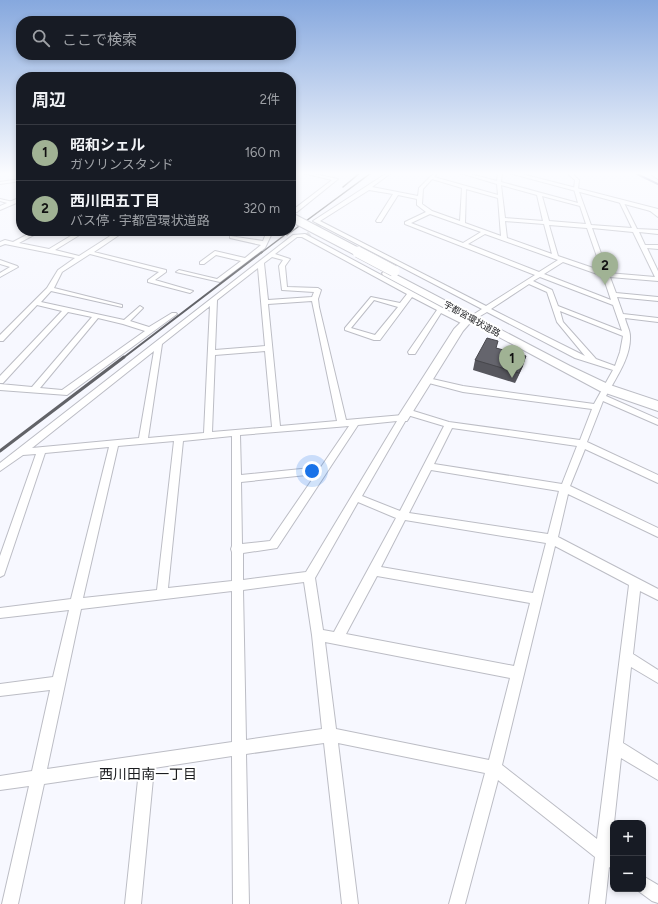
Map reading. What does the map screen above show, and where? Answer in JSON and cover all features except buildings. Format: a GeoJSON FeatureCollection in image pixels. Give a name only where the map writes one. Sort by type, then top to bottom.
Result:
{"type":"FeatureCollection","features":[{"type":"Feature","properties":{"kind":"highway","name":"宇都宮環状道路"},"geometry":{"type":"LineString","coordinates":[[296,220],[476,317],[528,350],[658,406]]}},
{"type":"Feature","properties":{"kind":"highway","name":"宇都宮環状道路"},"geometry":{"type":"LineString","coordinates":[[296,224],[391,272]]}},
{"type":"Feature","properties":{"kind":"highway","name":"宇都宮環状道路"},"geometry":{"type":"LineString","coordinates":[[608,384],[658,397]]}},
{"type":"Feature","properties":{"kind":"street"},"geometry":{"type":"LineString","coordinates":[[325,215],[316,221],[476,317]]}},
{"type":"Feature","properties":{"kind":"street"},"geometry":{"type":"LineString","coordinates":[[379,220],[382,215]]}},
{"type":"Feature","properties":{"kind":"street"},"geometry":{"type":"LineString","coordinates":[[423,215],[407,223],[617,304]]}},
{"type":"Feature","properties":{"kind":"street"},"geometry":{"type":"LineString","coordinates":[[439,215],[606,275],[658,278],[628,215]]}},
{"type":"Feature","properties":{"kind":"street"},"geometry":{"type":"LineString","coordinates":[[462,215],[462,223]]}},
{"type":"Feature","properties":{"kind":"street"},"geometry":{"type":"LineString","coordinates":[[502,215],[504,238]]}},
{"type":"Feature","properties":{"kind":"street"},"geometry":{"type":"LineString","coordinates":[[544,215],[555,256]]}},
{"type":"Feature","properties":{"kind":"street"},"geometry":{"type":"LineString","coordinates":[[457,904],[494,768],[565,488],[581,443],[624,352],[627,335],[622,316],[584,215]]}},
{"type":"Feature","properties":{"kind":"street"},"geometry":{"type":"LineString","coordinates":[[502,219],[658,232]]}},
{"type":"Feature","properties":{"kind":"street"},"geometry":{"type":"LineString","coordinates":[[463,245],[486,231]]}},
{"type":"Feature","properties":{"kind":"street"},"geometry":{"type":"LineString","coordinates":[[296,236],[303,235],[440,310],[476,317],[593,361]]}},
{"type":"Feature","properties":{"kind":"street"},"geometry":{"type":"LineString","coordinates":[[15,244],[29,236]]}},
{"type":"Feature","properties":{"kind":"street"},"geometry":{"type":"LineString","coordinates":[[50,251],[75,236]]}},
{"type":"Feature","properties":{"kind":"street"},"geometry":{"type":"LineString","coordinates":[[0,339],[50,289],[60,271],[111,236]]}},
{"type":"Feature","properties":{"kind":"street"},"geometry":{"type":"LineString","coordinates":[[179,272],[218,281],[263,247],[268,236]]}},
{"type":"Feature","properties":{"kind":"street"},"geometry":{"type":"LineString","coordinates":[[0,468],[295,236]]}},
{"type":"Feature","properties":{"kind":"street"},"geometry":{"type":"LineString","coordinates":[[232,237],[257,244],[265,243]]}},
{"type":"Feature","properties":{"kind":"street"},"geometry":{"type":"LineString","coordinates":[[2,242],[81,258]]}},
{"type":"Feature","properties":{"kind":"street"},"geometry":{"type":"LineString","coordinates":[[642,246],[658,247]]}},
{"type":"Feature","properties":{"kind":"street"},"geometry":{"type":"LineString","coordinates":[[89,252],[164,271],[150,281],[190,291]]}},
{"type":"Feature","properties":{"kind":"street"},"geometry":{"type":"LineString","coordinates":[[202,263],[215,253],[245,260]]}},
{"type":"Feature","properties":{"kind":"street"},"geometry":{"type":"LineString","coordinates":[[271,255],[287,259],[282,266],[284,289],[318,290],[315,299],[342,423]]}},
{"type":"Feature","properties":{"kind":"street"},"geometry":{"type":"LineString","coordinates":[[350,904],[318,635],[309,578],[355,497],[458,329],[563,259]]}},
{"type":"Feature","properties":{"kind":"street"},"geometry":{"type":"LineString","coordinates":[[650,261],[658,261]]}},
{"type":"Feature","properties":{"kind":"street"},"geometry":{"type":"LineString","coordinates":[[0,262],[15,267],[0,275]]}},
{"type":"Feature","properties":{"kind":"street"},"geometry":{"type":"LineString","coordinates":[[261,263],[266,302],[276,429]]}},
{"type":"Feature","properties":{"kind":"street"},"geometry":{"type":"LineString","coordinates":[[530,282],[550,291],[560,322],[593,361],[608,384],[658,422]]}},
{"type":"Feature","properties":{"kind":"street"},"geometry":{"type":"LineString","coordinates":[[50,289],[120,306]]}},
{"type":"Feature","properties":{"kind":"street"},"geometry":{"type":"LineString","coordinates":[[403,306],[374,298],[346,329],[377,338],[403,306],[411,294]]}},
{"type":"Feature","properties":{"kind":"street"},"geometry":{"type":"LineString","coordinates":[[613,295],[658,299]]}},
{"type":"Feature","properties":{"kind":"street"},"geometry":{"type":"LineString","coordinates":[[266,302],[315,299]]}},
{"type":"Feature","properties":{"kind":"street"},"geometry":{"type":"LineString","coordinates":[[208,435],[214,300]]}},
{"type":"Feature","properties":{"kind":"street"},"geometry":{"type":"LineString","coordinates":[[36,303],[125,322],[150,330]]}},
{"type":"Feature","properties":{"kind":"street"},"geometry":{"type":"LineString","coordinates":[[556,307],[627,335]]}},
{"type":"Feature","properties":{"kind":"street"},"geometry":{"type":"LineString","coordinates":[[125,322],[140,308]]}},
{"type":"Feature","properties":{"kind":"street"},"geometry":{"type":"LineString","coordinates":[[0,382],[66,310]]}},
{"type":"Feature","properties":{"kind":"street"},"geometry":{"type":"LineString","coordinates":[[412,352],[440,310]]}},
{"type":"Feature","properties":{"kind":"street"},"geometry":{"type":"LineString","coordinates":[[0,387],[64,393],[174,314]]}},
{"type":"Feature","properties":{"kind":"street"},"geometry":{"type":"LineString","coordinates":[[34,390],[96,316]]}},
{"type":"Feature","properties":{"kind":"street"},"geometry":{"type":"LineString","coordinates":[[622,316],[658,320]]}},
{"type":"Feature","properties":{"kind":"street"},"geometry":{"type":"LineString","coordinates":[[143,441],[159,343]]}},
{"type":"Feature","properties":{"kind":"street"},"geometry":{"type":"LineString","coordinates":[[212,353],[269,348]]}},
{"type":"Feature","properties":{"kind":"street"},"geometry":{"type":"LineString","coordinates":[[428,380],[463,389],[597,407]]}},
{"type":"Feature","properties":{"kind":"street"},"geometry":{"type":"LineString","coordinates":[[20,452],[356,422],[405,415],[449,425],[581,443],[658,479]]}},
{"type":"Feature","properties":{"kind":"street"},"geometry":{"type":"LineString","coordinates":[[236,549],[273,545],[356,422]]}},
{"type":"Feature","properties":{"kind":"street"},"geometry":{"type":"LineString","coordinates":[[337,639],[403,516],[449,425]]}},
{"type":"Feature","properties":{"kind":"street"},"geometry":{"type":"LineString","coordinates":[[236,433],[236,585],[241,904]]}},
{"type":"Feature","properties":{"kind":"street"},"geometry":{"type":"LineString","coordinates":[[162,594],[179,438]]}},
{"type":"Feature","properties":{"kind":"street"},"geometry":{"type":"LineString","coordinates":[[10,904],[76,603],[114,444]]}},
{"type":"Feature","properties":{"kind":"street"},"geometry":{"type":"LineString","coordinates":[[0,572],[3,555],[42,450]]}},
{"type":"Feature","properties":{"kind":"street"},"geometry":{"type":"LineString","coordinates":[[428,466],[565,488],[658,532]]}},
{"type":"Feature","properties":{"kind":"street"},"geometry":{"type":"LineString","coordinates":[[236,479],[323,470]]}},
{"type":"Feature","properties":{"kind":"street"},"geometry":{"type":"LineString","coordinates":[[355,497],[403,516],[552,540],[658,595]]}},
{"type":"Feature","properties":{"kind":"street"},"geometry":{"type":"LineString","coordinates":[[374,571],[537,599]]}},
{"type":"Feature","properties":{"kind":"street"},"geometry":{"type":"LineString","coordinates":[[0,613],[76,603],[309,578]]}},
{"type":"Feature","properties":{"kind":"street"},"geometry":{"type":"LineString","coordinates":[[597,904],[608,857],[615,746],[635,583]]}},
{"type":"Feature","properties":{"kind":"street"},"geometry":{"type":"LineString","coordinates":[[318,635],[518,673]]}},
{"type":"Feature","properties":{"kind":"street"},"geometry":{"type":"LineString","coordinates":[[626,657],[658,677]]}},
{"type":"Feature","properties":{"kind":"street"},"geometry":{"type":"LineString","coordinates":[[0,690],[59,683]]}},
{"type":"Feature","properties":{"kind":"street"},"geometry":{"type":"LineString","coordinates":[[0,783],[330,735],[494,768],[608,857]]}},
{"type":"Feature","properties":{"kind":"street"},"geometry":{"type":"LineString","coordinates":[[615,746],[658,773]]}},
{"type":"Feature","properties":{"kind":"street"},"geometry":{"type":"LineString","coordinates":[[133,904],[147,762]]}},
{"type":"Feature","properties":{"kind":"street"},"geometry":{"type":"LineString","coordinates":[[646,886],[658,895]]}},
{"type":"Feature","properties":{"kind":"tunnel"},"geometry":{"type":"LineString","coordinates":[[306,237],[321,223]]}},
{"type":"Feature","properties":{"kind":"railway"},"geometry":{"type":"LineString","coordinates":[[296,228],[314,215]]}},
{"type":"Feature","properties":{"kind":"railway"},"geometry":{"type":"LineString","coordinates":[[261,253],[283,236]]}},
{"type":"Feature","properties":{"kind":"railway"},"geometry":{"type":"LineString","coordinates":[[123,358],[262,252]]}},
{"type":"Feature","properties":{"kind":"railway"},"geometry":{"type":"LineString","coordinates":[[0,451],[124,357]]}},
{"type":"Feature","properties":{"kind":"place","name":"西川田五丁目"},"geometry":{"type":"Point","coordinates":[605,285]}},
{"type":"Feature","properties":{"kind":"place","name":"昭和シェル"},"geometry":{"type":"Point","coordinates":[512,378]}},
{"type":"Feature","properties":{"kind":"district","name":"西川田南一丁目"},"geometry":{"type":"Point","coordinates":[148,774]}}]}
